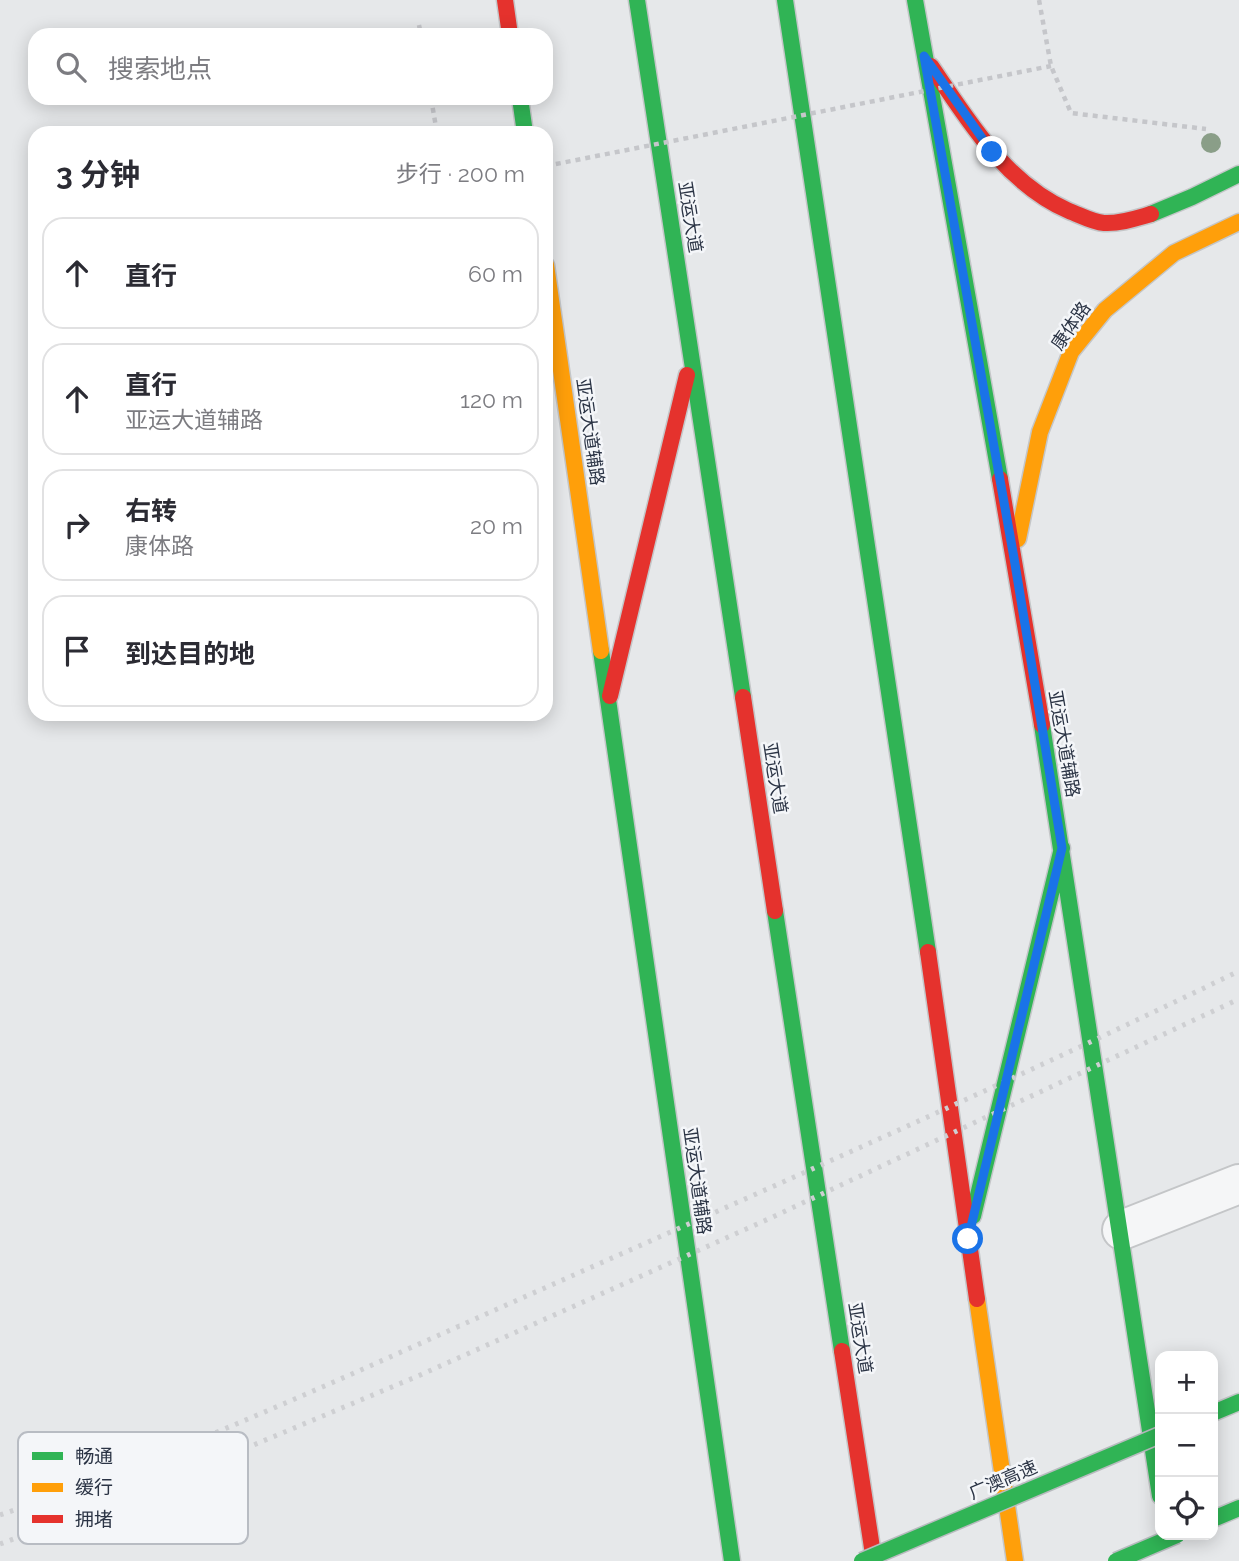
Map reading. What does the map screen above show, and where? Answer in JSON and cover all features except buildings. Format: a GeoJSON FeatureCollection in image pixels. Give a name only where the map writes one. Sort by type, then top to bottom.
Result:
{"type":"FeatureCollection","features":[{"type":"Feature","properties":{"kind":"main road"},"geometry":{"type":"LineString","coordinates":[[505,0],[509,28]]}},
{"type":"Feature","properties":{"kind":"main road","name":"亚运大道"},"geometry":{"type":"LineString","coordinates":[[637,0],[874,1561]]}},
{"type":"Feature","properties":{"kind":"main road"},"geometry":{"type":"LineString","coordinates":[[785,0],[922,905],[1015,1561]]}},
{"type":"Feature","properties":{"kind":"main road","name":"亚运大道辅路"},"geometry":{"type":"LineString","coordinates":[[915,0],[1014,558],[1062,848],[1122,1230],[1157,1477]]}},
{"type":"Feature","properties":{"kind":"main road"},"geometry":{"type":"LineString","coordinates":[[924,56],[992,152],[1028,188],[1058,208],[1106,224],[1164,211],[1239,174]]}},
{"type":"Feature","properties":{"kind":"main road"},"geometry":{"type":"LineString","coordinates":[[521,105],[525,126]]}},
{"type":"Feature","properties":{"kind":"main road","name":"康体路"},"geometry":{"type":"LineString","coordinates":[[1014,558],[1040,432],[1072,352],[1105,310],[1174,253],[1239,222]]}},
{"type":"Feature","properties":{"kind":"main road","name":"亚运大道辅路"},"geometry":{"type":"LineString","coordinates":[[553,312],[732,1561]]}},
{"type":"Feature","properties":{"kind":"main road"},"geometry":{"type":"LineString","coordinates":[[610,696],[692,356]]}},
{"type":"Feature","properties":{"kind":"main road"},"geometry":{"type":"LineString","coordinates":[[968,1239],[1062,848]]}},
{"type":"Feature","properties":{"kind":"main road"},"geometry":{"type":"LineString","coordinates":[[1218,1411],[1239,1402]]}},
{"type":"Feature","properties":{"kind":"main road","name":"广澳高速"},"geometry":{"type":"LineString","coordinates":[[862,1561],[1155,1437]]}},
{"type":"Feature","properties":{"kind":"main road"},"geometry":{"type":"LineString","coordinates":[[1218,1517],[1239,1508]]}},
{"type":"Feature","properties":{"kind":"main road"},"geometry":{"type":"LineString","coordinates":[[1116,1561],[1165,1540]]}},
{"type":"Feature","properties":{"kind":"main road"},"geometry":{"type":"LineString","coordinates":[[1167,1540],[1170,1561]]}},
{"type":"Feature","properties":{"kind":"street"},"geometry":{"type":"LineString","coordinates":[[1122,1230],[1239,1184]]}},
{"type":"Feature","properties":{"kind":"path"},"geometry":{"type":"LineString","coordinates":[[1039,0],[1051,66],[1070,113],[1206,129]]}},
{"type":"Feature","properties":{"kind":"path"},"geometry":{"type":"LineString","coordinates":[[553,165],[1051,66]]}},
{"type":"Feature","properties":{"kind":"path"},"geometry":{"type":"LineString","coordinates":[[432,105],[436,126]]}},
{"type":"Feature","properties":{"kind":"railway"},"geometry":{"type":"LineString","coordinates":[[217,1432],[891,1134],[1239,971]]}},
{"type":"Feature","properties":{"kind":"railway"},"geometry":{"type":"LineString","coordinates":[[248,1447],[418,1376],[764,1221],[1239,999]]}},
{"type":"Feature","properties":{"kind":"railway"},"geometry":{"type":"LineString","coordinates":[[0,1515],[18,1508]]}},
{"type":"Feature","properties":{"kind":"railway"},"geometry":{"type":"LineString","coordinates":[[0,1544],[18,1537]]}},
{"type":"Feature","properties":{"kind":"traffic: fast"},"geometry":{"type":"LineString","coordinates":[[637,0],[743,697]]}},
{"type":"Feature","properties":{"kind":"traffic: fast"},"geometry":{"type":"LineString","coordinates":[[785,0],[928,952]]}},
{"type":"Feature","properties":{"kind":"traffic: fast"},"geometry":{"type":"LineString","coordinates":[[915,0],[1000,479]]}},
{"type":"Feature","properties":{"kind":"traffic: fast"},"geometry":{"type":"LineString","coordinates":[[521,105],[524,126]]}},
{"type":"Feature","properties":{"kind":"traffic: fast"},"geometry":{"type":"LineString","coordinates":[[1151,214],[1239,174]]}},
{"type":"Feature","properties":{"kind":"traffic: fast"},"geometry":{"type":"LineString","coordinates":[[601,651],[732,1561]]}},
{"type":"Feature","properties":{"kind":"traffic: fast"},"geometry":{"type":"LineString","coordinates":[[1042,725],[1157,1477]]}},
{"type":"Feature","properties":{"kind":"traffic: fast"},"geometry":{"type":"LineString","coordinates":[[973,1216],[1062,848]]}},
{"type":"Feature","properties":{"kind":"traffic: fast"},"geometry":{"type":"LineString","coordinates":[[775,911],[842,1351]]}},
{"type":"Feature","properties":{"kind":"traffic: fast"},"geometry":{"type":"LineString","coordinates":[[1218,1411],[1239,1402]]}},
{"type":"Feature","properties":{"kind":"traffic: fast"},"geometry":{"type":"LineString","coordinates":[[862,1561],[1155,1437]]}},
{"type":"Feature","properties":{"kind":"traffic: fast"},"geometry":{"type":"LineString","coordinates":[[1218,1517],[1239,1508]]}},
{"type":"Feature","properties":{"kind":"traffic: fast"},"geometry":{"type":"LineString","coordinates":[[1116,1561],[1165,1540]]}},
{"type":"Feature","properties":{"kind":"traffic: slow"},"geometry":{"type":"LineString","coordinates":[[1018,539],[1040,432],[1071,352],[1105,310],[1174,253],[1239,222]]}},
{"type":"Feature","properties":{"kind":"traffic: slow"},"geometry":{"type":"LineString","coordinates":[[553,314],[601,651]]}},
{"type":"Feature","properties":{"kind":"traffic: slow"},"geometry":{"type":"LineString","coordinates":[[977,1299],[1015,1561]]}},
{"type":"Feature","properties":{"kind":"traffic: jam"},"geometry":{"type":"LineString","coordinates":[[505,0],[509,28]]}},
{"type":"Feature","properties":{"kind":"traffic: jam"},"geometry":{"type":"LineString","coordinates":[[931,66],[990,149],[1026,184],[1046,199],[1100,222],[1122,222],[1151,214]]}},
{"type":"Feature","properties":{"kind":"traffic: jam"},"geometry":{"type":"LineString","coordinates":[[610,696],[687,375]]}},
{"type":"Feature","properties":{"kind":"traffic: jam"},"geometry":{"type":"LineString","coordinates":[[1000,479],[1042,725]]}},
{"type":"Feature","properties":{"kind":"traffic: jam"},"geometry":{"type":"LineString","coordinates":[[743,697],[775,911]]}},
{"type":"Feature","properties":{"kind":"traffic: jam"},"geometry":{"type":"LineString","coordinates":[[928,952],[977,1299]]}},
{"type":"Feature","properties":{"kind":"traffic: jam"},"geometry":{"type":"LineString","coordinates":[[842,1351],[874,1561]]}},
{"type":"Feature","properties":{"kind":"route"},"geometry":{"type":"LineString","coordinates":[[968,1239],[1062,848],[1014,558],[924,56],[992,152]]}}]}
